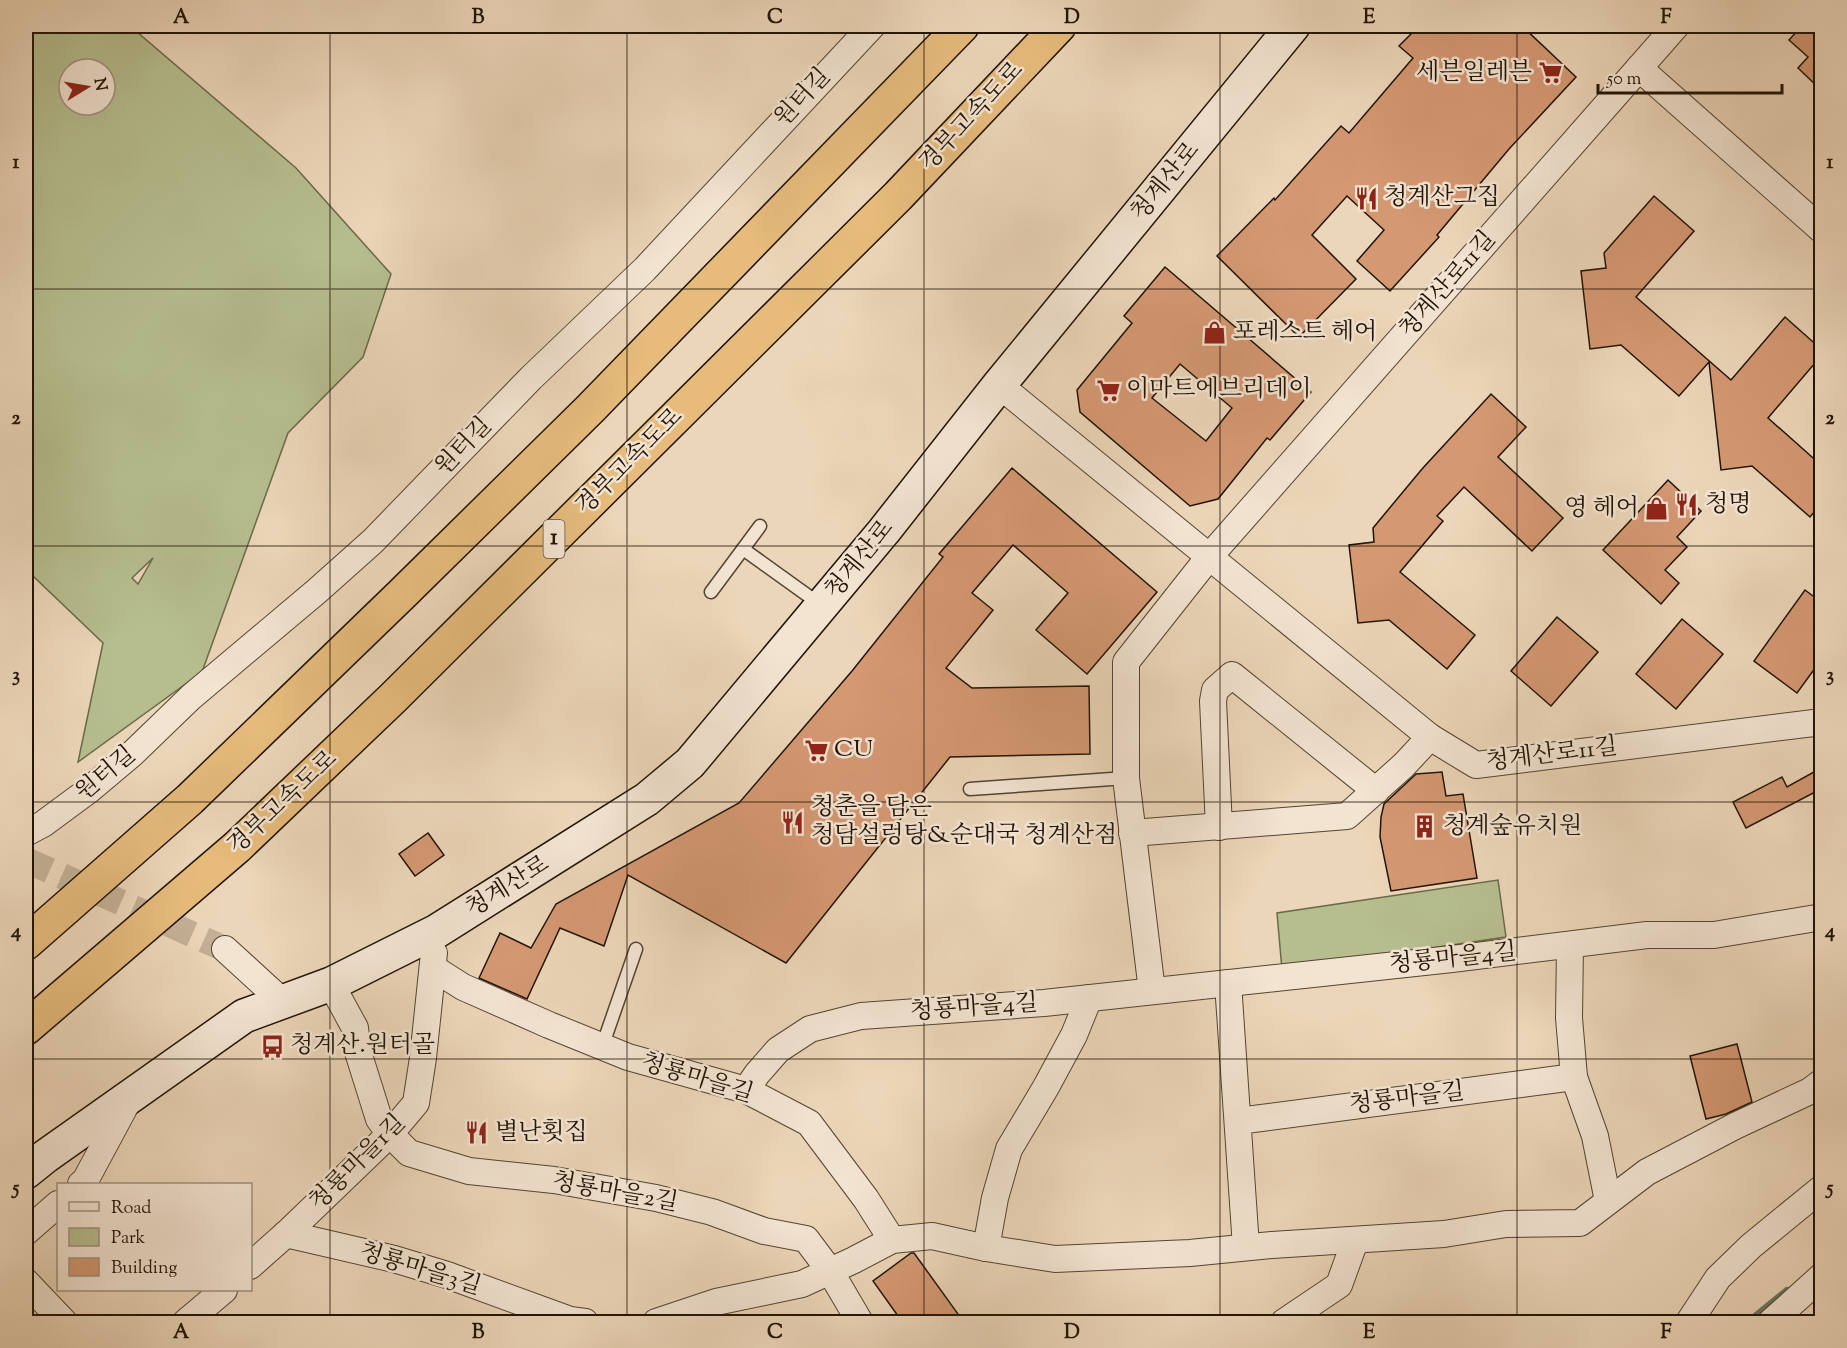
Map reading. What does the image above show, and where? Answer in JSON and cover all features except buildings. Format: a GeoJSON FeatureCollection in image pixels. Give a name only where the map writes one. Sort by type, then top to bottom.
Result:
{"type":"FeatureCollection","features":[{"type":"Feature","properties":{"kind":"highway"},"geometry":{"type":"LineString","coordinates":[[26,943],[190,799],[401,595],[606,392],[962,26]]}},
{"type":"Feature","properties":{"kind":"highway","name":"경부고속도로"},"geometry":{"type":"LineString","coordinates":[[26,1028],[237,847],[393,698],[898,196],[1059,26]]}},
{"type":"Feature","properties":{"kind":"street","name":"원터길"},"geometry":{"type":"LineString","coordinates":[[26,833],[43,824],[115,768],[191,697],[317,591],[373,540],[531,378],[645,269],[872,26]]}},
{"type":"Feature","properties":{"kind":"street","name":"청계산로"},"geometry":{"type":"LineString","coordinates":[[26,1172],[244,1016],[332,984],[437,931],[646,799],[690,763],[885,531],[999,385],[1293,26]]}},
{"type":"Feature","properties":{"kind":"street","name":"청계산로11길"},"geometry":{"type":"LineString","coordinates":[[1132,833],[1126,778],[1126,662],[1209,557],[1676,26]]}},
{"type":"Feature","properties":{"kind":"street"},"geometry":{"type":"LineString","coordinates":[[1639,68],[1821,231]]}},
{"type":"Feature","properties":{"kind":"street","name":"청계산로11길"},"geometry":{"type":"LineString","coordinates":[[999,385],[1430,737],[1476,765],[1821,722]]}},
{"type":"Feature","properties":{"kind":"street"},"geometry":{"type":"LineString","coordinates":[[1219,826],[1213,701],[1215,690],[1232,675],[1376,791]]}},
{"type":"Feature","properties":{"kind":"street"},"geometry":{"type":"LineString","coordinates":[[1152,991],[1132,833],[1347,816],[1404,765],[1430,737]]}},
{"type":"Feature","properties":{"kind":"street","name":"청룡마을4길"},"geometry":{"type":"LineString","coordinates":[[746,1090],[778,1050],[810,1029],[861,1016],[1089,998],[1647,935],[1714,935],[1821,917]]}},
{"type":"Feature","properties":{"kind":"street","name":"청룡마을1길"},"geometry":{"type":"LineString","coordinates":[[252,1264],[390,1134],[416,1103],[437,931]]}},
{"type":"Feature","properties":{"kind":"street"},"geometry":{"type":"LineString","coordinates":[[1570,945],[1569,1018],[1574,1077],[1595,1136],[1608,1201]]}},
{"type":"Feature","properties":{"kind":"street"},"geometry":{"type":"LineString","coordinates":[[225,949],[283,1002]]}},
{"type":"Feature","properties":{"kind":"street","name":"청룡마을길"},"geometry":{"type":"LineString","coordinates":[[433,968],[463,987],[628,1058],[746,1090],[808,1123],[866,1199],[892,1240]]}},
{"type":"Feature","properties":{"kind":"street"},"geometry":{"type":"LineString","coordinates":[[1228,983],[1246,1247]]}},
{"type":"Feature","properties":{"kind":"street"},"geometry":{"type":"LineString","coordinates":[[332,984],[355,1028],[358,1052],[379,1119],[390,1134]]}},
{"type":"Feature","properties":{"kind":"street"},"geometry":{"type":"LineString","coordinates":[[986,1248],[995,1198],[1009,1149],[1074,1035],[1089,998]]}},
{"type":"Feature","properties":{"kind":"street","name":"청룡마을길"},"geometry":{"type":"LineString","coordinates":[[1238,1120],[1574,1077]]}},
{"type":"Feature","properties":{"kind":"street"},"geometry":{"type":"LineString","coordinates":[[656,1323],[716,1302],[802,1284],[892,1240],[932,1236],[986,1248],[1055,1259],[1355,1241],[1444,1234],[1506,1224],[1580,1223],[1647,1172],[1735,1126],[1810,1091],[1821,1082]]}},
{"type":"Feature","properties":{"kind":"street"},"geometry":{"type":"LineString","coordinates":[[83,1183],[130,1098]]}},
{"type":"Feature","properties":{"kind":"street","name":"청룡마을2길"},"geometry":{"type":"LineString","coordinates":[[390,1134],[409,1153],[469,1171],[554,1180],[656,1198],[712,1212],[764,1231],[806,1239],[830,1271]]}},
{"type":"Feature","properties":{"kind":"street"},"geometry":{"type":"LineString","coordinates":[[1689,1323],[1718,1278],[1751,1246],[1821,1188]]}},
{"type":"Feature","properties":{"kind":"street"},"geometry":{"type":"LineString","coordinates":[[26,1232],[57,1204]]}},
{"type":"Feature","properties":{"kind":"street","name":"청룡마을3길"},"geometry":{"type":"LineString","coordinates":[[286,1234],[393,1259],[447,1275],[570,1320],[585,1323]]}},
{"type":"Feature","properties":{"kind":"street"},"geometry":{"type":"LineString","coordinates":[[1284,1323],[1339,1284],[1355,1241]]}},
{"type":"Feature","properties":{"kind":"street"},"geometry":{"type":"LineString","coordinates":[[830,1271],[860,1323]]}},
{"type":"Feature","properties":{"kind":"street"},"geometry":{"type":"LineString","coordinates":[[1771,1323],[1821,1276]]}},
{"type":"Feature","properties":{"kind":"street"},"geometry":{"type":"LineString","coordinates":[[26,1282],[64,1323]]}},
{"type":"Feature","properties":{"kind":"street"},"geometry":{"type":"LineString","coordinates":[[186,1323],[223,1291]]}},
{"type":"Feature","properties":{"kind":"lane"},"geometry":{"type":"LineString","coordinates":[[711,592],[760,526]]}},
{"type":"Feature","properties":{"kind":"lane"},"geometry":{"type":"LineString","coordinates":[[743,549],[822,606]]}},
{"type":"Feature","properties":{"kind":"lane"},"geometry":{"type":"LineString","coordinates":[[970,789],[1126,778]]}},
{"type":"Feature","properties":{"kind":"lane"},"geometry":{"type":"LineString","coordinates":[[602,1047],[636,949]]}},
{"type":"Feature","properties":{"kind":"green space"},"geometry":{"type":"Polygon","coordinates":[[[26,26],[130,26],[296,168],[391,274],[363,357],[288,433],[202,672],[78,762],[103,643],[32,575],[26,555],[26,26]],[[153,558],[132,578],[138,584],[153,558]]]}},
{"type":"Feature","properties":{"kind":"green space"},"geometry":{"type":"Polygon","coordinates":[[[1498,880],[1506,937],[1282,970],[1277,913],[1498,880]]]}},
{"type":"Feature","properties":{"kind":"waterway"},"geometry":{"type":"LineString","coordinates":[[1749,1322],[1787,1291]]}},
{"type":"Feature","properties":{"kind":"tunnel"},"geometry":{"type":"LineString","coordinates":[[26,860],[225,949]]}},
{"type":"Feature","properties":{"kind":"place","name":"세븐일레븐"},"geometry":{"type":"Point","coordinates":[1550,73]}},
{"type":"Feature","properties":{"kind":"place","name":"청계산그집"},"geometry":{"type":"Point","coordinates":[1366,198]}},
{"type":"Feature","properties":{"kind":"place","name":"포레스트 헤어"},"geometry":{"type":"Point","coordinates":[1215,333]}},
{"type":"Feature","properties":{"kind":"place","name":"이마트에브리데이"},"geometry":{"type":"Point","coordinates":[1108,390]}},
{"type":"Feature","properties":{"kind":"place","name":"청명"},"geometry":{"type":"Point","coordinates":[1687,505]}},
{"type":"Feature","properties":{"kind":"place","name":"영 헤어"},"geometry":{"type":"Point","coordinates":[1657,509]}},
{"type":"Feature","properties":{"kind":"place","name":"CU"},"geometry":{"type":"Point","coordinates":[816,750]}},
{"type":"Feature","properties":{"kind":"place","name":"청춘을 담은 청담설렁탕&순대국 청계산점"},"geometry":{"type":"Point","coordinates":[793,822]}},
{"type":"Feature","properties":{"kind":"place","name":"청계숲유치원"},"geometry":{"type":"Point","coordinates":[1425,827]}},
{"type":"Feature","properties":{"kind":"place","name":"청계산.원터골"},"geometry":{"type":"Point","coordinates":[272,1046]}},
{"type":"Feature","properties":{"kind":"place","name":"별난횟집"},"geometry":{"type":"Point","coordinates":[477,1133]}}]}
